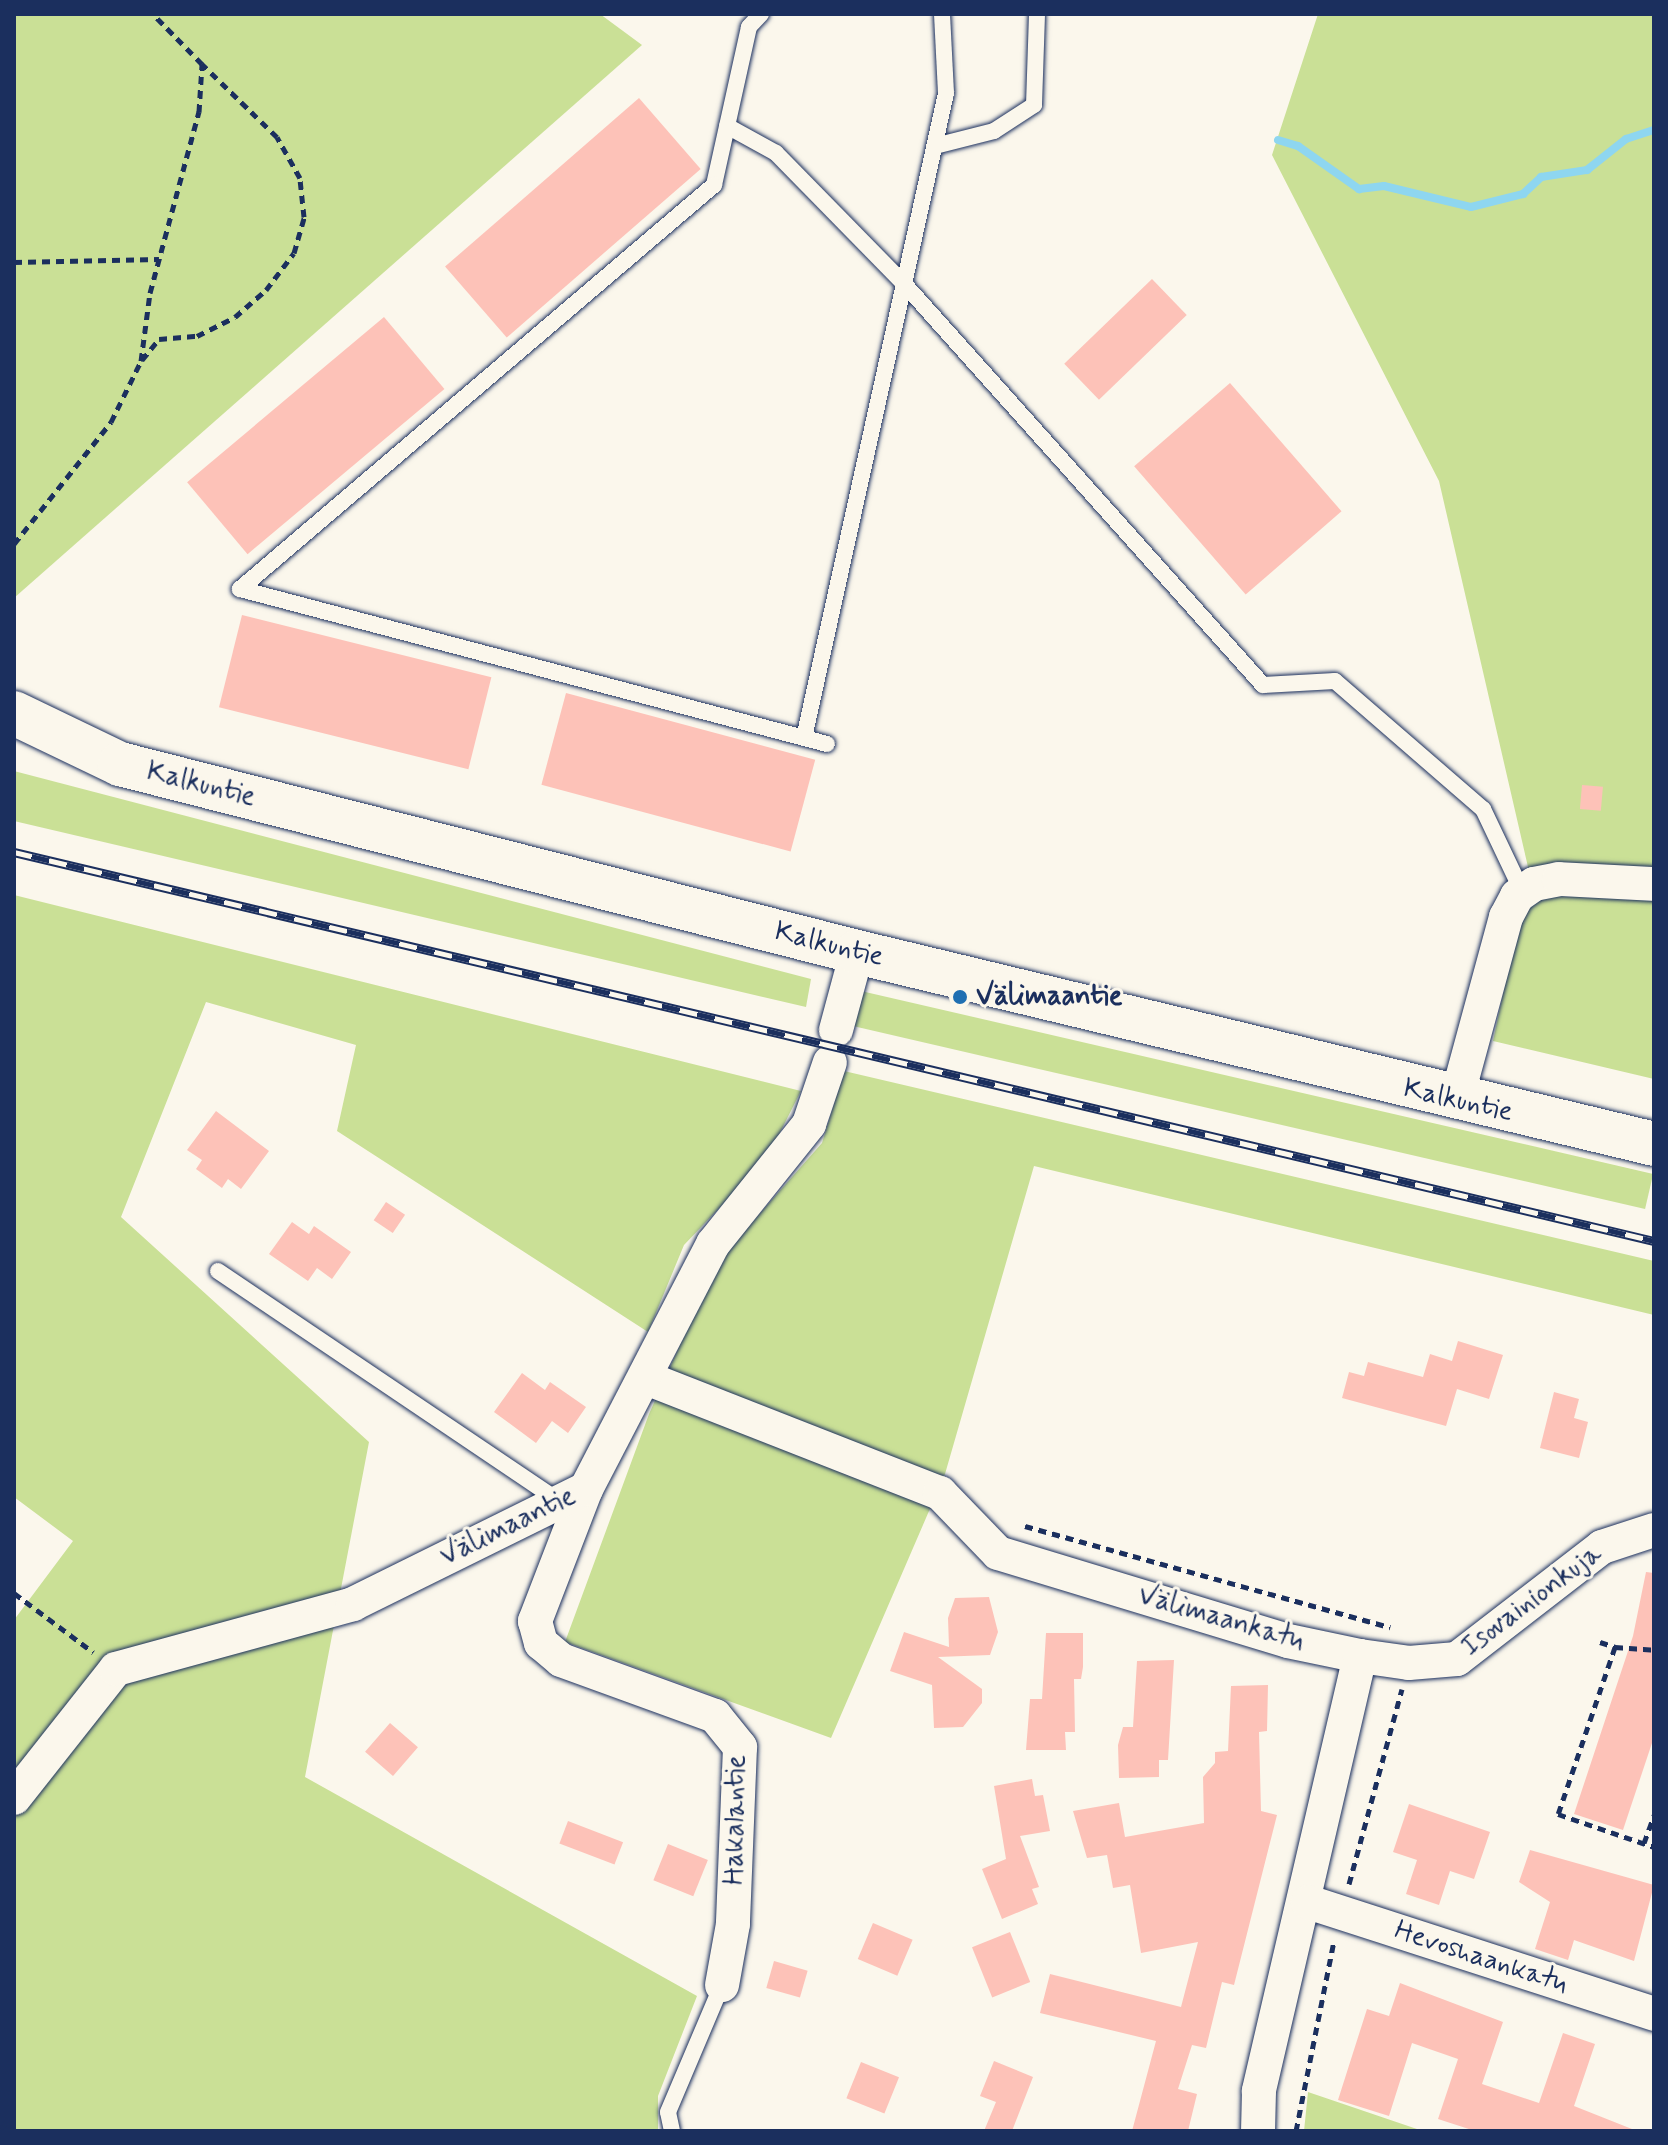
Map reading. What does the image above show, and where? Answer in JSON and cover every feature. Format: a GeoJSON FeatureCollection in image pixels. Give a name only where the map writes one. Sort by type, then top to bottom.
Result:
{"type":"FeatureCollection","features":[{"type":"Feature","properties":{"kind":"street","name":"Kalkuntie"},"geometry":{"type":"LineString","coordinates":[[19,725],[120,764],[1456,1101],[1654,1144]]}},
{"type":"Feature","properties":{"kind":"street"},"geometry":{"type":"LineString","coordinates":[[1456,1101],[1506,917],[1522,891],[1559,879],[1654,884]]}},
{"type":"Feature","properties":{"kind":"street","name":"Välimaantie"},"geometry":{"type":"LineString","coordinates":[[116,1669],[353,1604],[573,1495],[646,1378],[713,1244],[809,1124],[857,952]]}},
{"type":"Feature","properties":{"kind":"street","name":"Välimaankatu"},"geometry":{"type":"LineString","coordinates":[[646,1378],[940,1493],[998,1553],[1288,1641],[1360,1656]]}},
{"type":"Feature","properties":{"kind":"street","name":"Hakalantie"},"geometry":{"type":"LineString","coordinates":[[573,1495],[535,1621],[541,1643],[561,1660],[715,1716],[740,1747],[733,1924],[722,1985]]}},
{"type":"Feature","properties":{"kind":"street","name":"Isovainionkuja"},"geometry":{"type":"LineString","coordinates":[[1360,1656],[1409,1663],[1437,1663],[1476,1649],[1602,1547],[1654,1530]]}},
{"type":"Feature","properties":{"kind":"street"},"geometry":{"type":"LineString","coordinates":[[1258,2131],[1259,2091],[1308,1902],[1360,1656]]}},
{"type":"Feature","properties":{"kind":"street"},"geometry":{"type":"LineString","coordinates":[[14,1798],[116,1669]]}},
{"type":"Feature","properties":{"kind":"street","name":"Hevoshaankatu"},"geometry":{"type":"LineString","coordinates":[[1308,1902],[1654,2014]]}},
{"type":"Feature","properties":{"kind":"lane"},"geometry":{"type":"LineString","coordinates":[[761,14],[749,27],[714,185],[240,589],[827,744]]}},
{"type":"Feature","properties":{"kind":"lane"},"geometry":{"type":"LineString","coordinates":[[804,738],[907,287],[946,93],[942,14]]}},
{"type":"Feature","properties":{"kind":"lane"},"geometry":{"type":"LineString","coordinates":[[935,146],[994,131],[1034,105],[1037,14]]}},
{"type":"Feature","properties":{"kind":"lane"},"geometry":{"type":"LineString","coordinates":[[727,126],[776,153],[907,287],[1263,685],[1335,681],[1483,809],[1522,891]]}},
{"type":"Feature","properties":{"kind":"lane"},"geometry":{"type":"LineString","coordinates":[[218,1271],[573,1495]]}},
{"type":"Feature","properties":{"kind":"lane","name":"Hakalantie"},"geometry":{"type":"LineString","coordinates":[[672,2131],[668,2112],[722,1985]]}},
{"type":"Feature","properties":{"kind":"path"},"geometry":{"type":"LineString","coordinates":[[14,544],[111,422],[141,361],[159,339],[197,336],[235,317],[266,290],[294,253],[304,217],[300,178],[277,137],[153,14]]}},
{"type":"Feature","properties":{"kind":"path"},"geometry":{"type":"LineString","coordinates":[[141,361],[159,259],[199,112],[202,64]]}},
{"type":"Feature","properties":{"kind":"path"},"geometry":{"type":"LineString","coordinates":[[14,262],[159,259]]}},
{"type":"Feature","properties":{"kind":"path"},"geometry":{"type":"LineString","coordinates":[[1022,1525],[1395,1628],[1414,1641],[1409,1663]]}},
{"type":"Feature","properties":{"kind":"path"},"geometry":{"type":"LineString","coordinates":[[14,1593],[116,1669]]}},
{"type":"Feature","properties":{"kind":"path"},"geometry":{"type":"LineString","coordinates":[[1600,1642],[1615,1647],[1654,1650]]}},
{"type":"Feature","properties":{"kind":"path"},"geometry":{"type":"LineString","coordinates":[[1615,1647],[1558,1814],[1654,1847]]}},
{"type":"Feature","properties":{"kind":"path"},"geometry":{"type":"LineString","coordinates":[[1644,1843],[1654,1815]]}},
{"type":"Feature","properties":{"kind":"green space"},"geometry":{"type":"Polygon","coordinates":[[[14,14],[600,14],[642,45],[14,598],[14,14]]]}},
{"type":"Feature","properties":{"kind":"green space"},"geometry":{"type":"Polygon","coordinates":[[[1318,14],[1654,14],[1654,1079],[1493,1041],[1520,913],[1534,893],[1439,481],[1272,155],[1318,14]]]}},
{"type":"Feature","properties":{"kind":"green space"},"geometry":{"type":"Polygon","coordinates":[[[14,771],[811,979],[806,1007],[14,821],[14,771]]]}},
{"type":"Feature","properties":{"kind":"green space"},"geometry":{"type":"Polygon","coordinates":[[[14,895],[801,1091],[767,1158],[684,1245],[648,1332],[337,1131],[356,1045],[206,1002],[121,1217],[369,1442],[305,1777],[697,1996],[658,2096],[658,2131],[14,2131],[14,1620],[73,1541],[14,1497],[14,895]]]}},
{"type":"Feature","properties":{"kind":"green space"},"geometry":{"type":"Polygon","coordinates":[[[861,991],[1653,1174],[1645,1209],[853,1026],[861,991]]]}},
{"type":"Feature","properties":{"kind":"green space"},"geometry":{"type":"Polygon","coordinates":[[[844,1071],[1654,1261],[1654,1315],[1034,1166],[945,1474],[831,1738],[565,1642],[649,1414],[717,1262],[822,1143],[844,1071]]]}},
{"type":"Feature","properties":{"kind":"green space"},"geometry":{"type":"Polygon","coordinates":[[[1308,2092],[1414,2128],[1423,2131],[1304,2131],[1308,2092]]]}},
{"type":"Feature","properties":{"kind":"building"},"geometry":{"type":"Polygon","coordinates":[[[639,98],[701,169],[507,338],[445,267],[639,98]]]}},
{"type":"Feature","properties":{"kind":"building"},"geometry":{"type":"Polygon","coordinates":[[[1152,279],[1187,315],[1099,400],[1064,364],[1152,279]]]}},
{"type":"Feature","properties":{"kind":"building"},"geometry":{"type":"Polygon","coordinates":[[[384,317],[444,389],[248,554],[187,482],[384,317]]]}},
{"type":"Feature","properties":{"kind":"building"},"geometry":{"type":"Polygon","coordinates":[[[1230,383],[1342,511],[1246,595],[1134,466],[1230,383]]]}},
{"type":"Feature","properties":{"kind":"building"},"geometry":{"type":"Polygon","coordinates":[[[242,615],[491,677],[468,769],[219,707],[242,615]]]}},
{"type":"Feature","properties":{"kind":"building"},"geometry":{"type":"Polygon","coordinates":[[[566,693],[815,760],[791,852],[541,785],[566,693]]]}},
{"type":"Feature","properties":{"kind":"building"},"geometry":{"type":"Polygon","coordinates":[[[1582,785],[1603,787],[1601,811],[1580,809],[1582,785]]]}},
{"type":"Feature","properties":{"kind":"building"},"geometry":{"type":"Polygon","coordinates":[[[216,1111],[269,1151],[241,1189],[228,1179],[222,1188],[196,1169],[202,1160],[187,1150],[216,1111]]]}},
{"type":"Feature","properties":{"kind":"building"},"geometry":{"type":"Polygon","coordinates":[[[386,1202],[405,1215],[393,1233],[374,1220],[386,1202]]]}},
{"type":"Feature","properties":{"kind":"building"},"geometry":{"type":"Polygon","coordinates":[[[292,1222],[309,1234],[314,1226],[351,1252],[332,1279],[317,1268],[308,1281],[269,1254],[292,1222]]]}},
{"type":"Feature","properties":{"kind":"building"},"geometry":{"type":"Polygon","coordinates":[[[1458,1341],[1503,1355],[1489,1399],[1457,1389],[1446,1426],[1342,1398],[1349,1372],[1364,1376],[1368,1362],[1423,1377],[1430,1354],[1452,1361],[1458,1341]]]}},
{"type":"Feature","properties":{"kind":"building"},"geometry":{"type":"Polygon","coordinates":[[[522,1373],[545,1390],[550,1382],[586,1407],[568,1433],[552,1421],[536,1443],[494,1412],[522,1373]]]}},
{"type":"Feature","properties":{"kind":"building"},"geometry":{"type":"Polygon","coordinates":[[[1554,1392],[1579,1399],[1574,1418],[1588,1422],[1579,1458],[1540,1448],[1554,1392]]]}},
{"type":"Feature","properties":{"kind":"building"},"geometry":{"type":"Polygon","coordinates":[[[1646,1572],[1654,1573],[1654,1737],[1623,1830],[1574,1814],[1633,1636],[1646,1572]]]}},
{"type":"Feature","properties":{"kind":"building"},"geometry":{"type":"Polygon","coordinates":[[[989,1597],[998,1632],[990,1655],[938,1657],[982,1689],[982,1703],[963,1727],[934,1728],[932,1685],[890,1671],[904,1632],[949,1647],[948,1618],[955,1598],[989,1597]]]}},
{"type":"Feature","properties":{"kind":"building"},"geometry":{"type":"Polygon","coordinates":[[[1046,1633],[1083,1633],[1081,1679],[1074,1679],[1075,1732],[1065,1732],[1066,1750],[1026,1750],[1030,1699],[1042,1699],[1046,1633]]]}},
{"type":"Feature","properties":{"kind":"building"},"geometry":{"type":"Polygon","coordinates":[[[1174,1660],[1168,1760],[1159,1760],[1159,1777],[1119,1778],[1118,1745],[1123,1727],[1133,1727],[1137,1661],[1174,1660]]]}},
{"type":"Feature","properties":{"kind":"building"},"geometry":{"type":"Polygon","coordinates":[[[1268,1685],[1267,1731],[1259,1732],[1261,1811],[1277,1815],[1234,1985],[1222,1982],[1206,2048],[1192,2045],[1178,2089],[1197,2094],[1188,2131],[1132,2131],[1156,2041],[1040,2013],[1050,1974],[1181,2007],[1198,1942],[1141,1953],[1130,1885],[1113,1888],[1107,1855],[1087,1858],[1073,1811],[1119,1803],[1125,1837],[1204,1823],[1203,1777],[1215,1763],[1215,1752],[1228,1751],[1231,1686],[1268,1685]]]}},
{"type":"Feature","properties":{"kind":"building"},"geometry":{"type":"Polygon","coordinates":[[[390,1723],[418,1747],[393,1776],[365,1752],[390,1723]]]}},
{"type":"Feature","properties":{"kind":"building"},"geometry":{"type":"Polygon","coordinates":[[[1032,1779],[1035,1796],[1043,1795],[1050,1831],[1020,1836],[1039,1887],[1032,1889],[1038,1904],[1002,1919],[982,1869],[1006,1859],[994,1786],[1032,1779]]]}},
{"type":"Feature","properties":{"kind":"building"},"geometry":{"type":"Polygon","coordinates":[[[1409,1804],[1490,1832],[1474,1879],[1450,1871],[1439,1905],[1406,1894],[1417,1860],[1393,1852],[1409,1804]]]}},
{"type":"Feature","properties":{"kind":"building"},"geometry":{"type":"Polygon","coordinates":[[[568,1821],[623,1842],[614,1865],[559,1843],[568,1821]]]}},
{"type":"Feature","properties":{"kind":"building"},"geometry":{"type":"Polygon","coordinates":[[[668,1844],[708,1860],[693,1896],[653,1880],[668,1844]]]}},
{"type":"Feature","properties":{"kind":"building"},"geometry":{"type":"Polygon","coordinates":[[[1530,1850],[1654,1885],[1634,1961],[1574,1940],[1568,1960],[1535,1949],[1550,1902],[1519,1882],[1530,1850]]]}},
{"type":"Feature","properties":{"kind":"building"},"geometry":{"type":"Polygon","coordinates":[[[873,1923],[913,1940],[897,1976],[858,1959],[873,1923]]]}},
{"type":"Feature","properties":{"kind":"building"},"geometry":{"type":"Polygon","coordinates":[[[1010,1932],[1030,1982],[992,1997],[972,1947],[1010,1932]]]}},
{"type":"Feature","properties":{"kind":"building"},"geometry":{"type":"Polygon","coordinates":[[[774,1961],[808,1971],[800,1998],[766,1988],[774,1961]]]}},
{"type":"Feature","properties":{"kind":"building"},"geometry":{"type":"Polygon","coordinates":[[[1400,1983],[1503,2022],[1482,2084],[1539,2103],[1563,2033],[1595,2044],[1574,2106],[1637,2131],[1475,2131],[1438,2119],[1458,2059],[1412,2043],[1389,2116],[1338,2100],[1367,2009],[1389,2016],[1400,1983]]]}},
{"type":"Feature","properties":{"kind":"building"},"geometry":{"type":"Polygon","coordinates":[[[994,2061],[1033,2077],[1012,2131],[984,2131],[996,2102],[980,2096],[994,2061]]]}},
{"type":"Feature","properties":{"kind":"building"},"geometry":{"type":"Polygon","coordinates":[[[861,2062],[899,2077],[884,2114],[846,2098],[861,2062]]]}},
{"type":"Feature","properties":{"kind":"waterway"},"geometry":{"type":"LineString","coordinates":[[1278,140],[1298,146],[1359,189],[1384,186],[1471,207],[1523,194],[1541,177],[1587,170],[1626,139],[1654,130]]}},
{"type":"Feature","properties":{"kind":"railway"},"geometry":{"type":"LineString","coordinates":[[14,852],[1654,1241]]}},
{"type":"Feature","properties":{"kind":"place","name":"Välimaantie"},"geometry":{"type":"Point","coordinates":[960,997]}}]}
